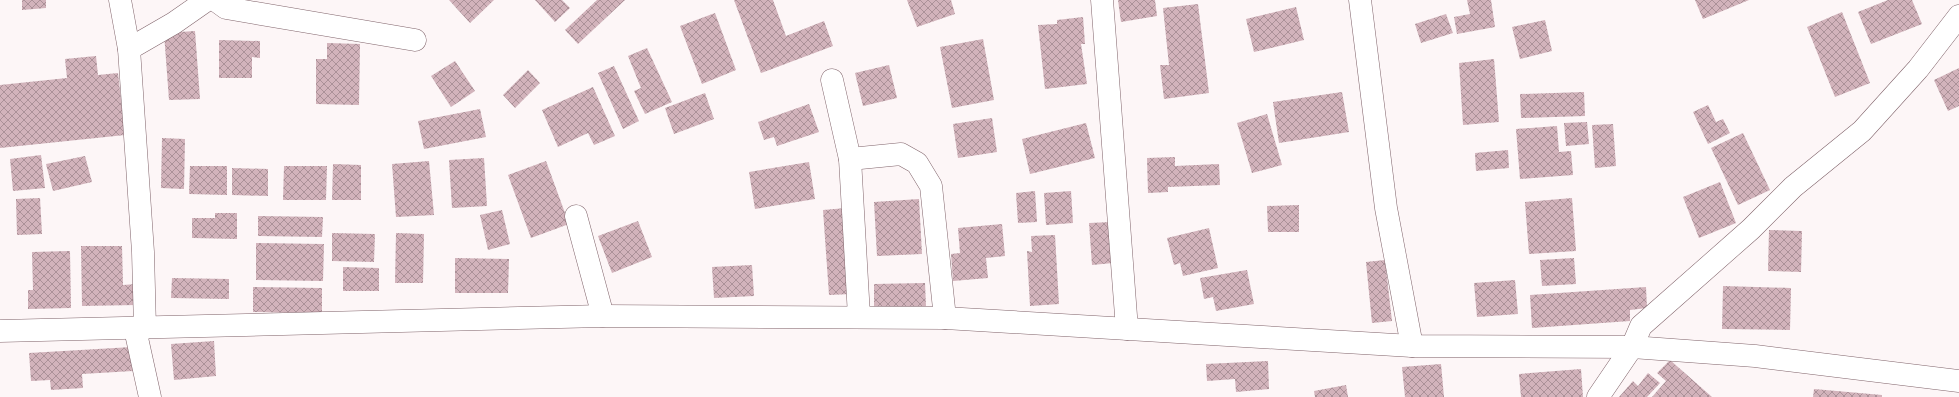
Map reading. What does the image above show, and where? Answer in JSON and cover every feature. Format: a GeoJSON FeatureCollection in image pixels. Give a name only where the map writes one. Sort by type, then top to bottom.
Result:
{"type":"FeatureCollection","features":[{"type":"Feature","properties":{"kind":"street"},"geometry":{"type":"LineString","coordinates":[[120,0],[129,49],[143,252],[140,328],[150,397]]}},
{"type":"Feature","properties":{"kind":"street"},"geometry":{"type":"LineString","coordinates":[[129,49],[174,23],[207,0]]}},
{"type":"Feature","properties":{"kind":"street"},"geometry":{"type":"LineString","coordinates":[[215,0],[226,8],[415,40]]}},
{"type":"Feature","properties":{"kind":"street"},"geometry":{"type":"LineString","coordinates":[[1102,0],[1128,329]]}},
{"type":"Feature","properties":{"kind":"street"},"geometry":{"type":"LineString","coordinates":[[1360,0],[1386,208],[1412,346]]}},
{"type":"Feature","properties":{"kind":"street"},"geometry":{"type":"LineString","coordinates":[[1598,397],[1632,347],[1641,326],[1751,229],[1793,187],[1862,131],[1918,69],[1959,16]]}},
{"type":"Feature","properties":{"kind":"street"},"geometry":{"type":"LineString","coordinates":[[832,80],[850,159],[860,316]]}},
{"type":"Feature","properties":{"kind":"street"},"geometry":{"type":"LineString","coordinates":[[850,159],[901,154],[917,163],[921,169],[931,186],[945,318]]}},
{"type":"Feature","properties":{"kind":"street"},"geometry":{"type":"LineString","coordinates":[[576,216],[603,316]]}},
{"type":"Feature","properties":{"kind":"street"},"geometry":{"type":"LineString","coordinates":[[0,331],[603,316],[860,316],[945,318],[1412,346],[1632,347],[1755,356],[1959,382]]}},
{"type":"Feature","properties":{"kind":"building"},"geometry":{"type":"Polygon","coordinates":[[[22,0],[46,0],[46,8],[22,10],[22,0]]]}},
{"type":"Feature","properties":{"kind":"building"},"geometry":{"type":"Polygon","coordinates":[[[449,0],[494,0],[470,23],[449,0]]]}},
{"type":"Feature","properties":{"kind":"building"},"geometry":{"type":"Polygon","coordinates":[[[535,0],[562,0],[570,8],[555,22],[535,0]]]}},
{"type":"Feature","properties":{"kind":"building"},"geometry":{"type":"Polygon","coordinates":[[[597,0],[625,0],[578,44],[565,30],[597,0]]]}},
{"type":"Feature","properties":{"kind":"building"},"geometry":{"type":"Polygon","coordinates":[[[734,0],[773,0],[786,36],[824,21],[833,46],[761,73],[734,0]]]}},
{"type":"Feature","properties":{"kind":"building"},"geometry":{"type":"Polygon","coordinates":[[[907,0],[951,0],[955,14],[917,27],[907,0]]]}},
{"type":"Feature","properties":{"kind":"building"},"geometry":{"type":"Polygon","coordinates":[[[1118,0],[1155,0],[1157,16],[1121,22],[1118,0]]]}},
{"type":"Feature","properties":{"kind":"building"},"geometry":{"type":"Polygon","coordinates":[[[1467,0],[1491,0],[1495,27],[1457,34],[1454,17],[1470,14],[1467,0]]]}},
{"type":"Feature","properties":{"kind":"building"},"geometry":{"type":"Polygon","coordinates":[[[1695,0],[1749,0],[1703,19],[1695,0]]]}},
{"type":"Feature","properties":{"kind":"building"},"geometry":{"type":"Polygon","coordinates":[[[1888,0],[1912,0],[1922,24],[1871,44],[1858,12],[1888,0]]]}},
{"type":"Feature","properties":{"kind":"building"},"geometry":{"type":"Polygon","coordinates":[[[1198,4],[1209,93],[1164,99],[1160,65],[1169,65],[1163,8],[1198,4]]]}},
{"type":"Feature","properties":{"kind":"building"},"geometry":{"type":"Polygon","coordinates":[[[1296,7],[1304,40],[1254,52],[1246,19],[1296,7]]]}},
{"type":"Feature","properties":{"kind":"building"},"geometry":{"type":"Polygon","coordinates":[[[1842,12],[1870,83],[1835,97],[1807,27],[1842,12]]]}},
{"type":"Feature","properties":{"kind":"building"},"geometry":{"type":"Polygon","coordinates":[[[715,13],[736,70],[702,84],[680,26],[715,13]]]}},
{"type":"Feature","properties":{"kind":"building"},"geometry":{"type":"Polygon","coordinates":[[[1446,14],[1453,33],[1421,43],[1415,24],[1446,14]]]}},
{"type":"Feature","properties":{"kind":"building"},"geometry":{"type":"Polygon","coordinates":[[[1083,17],[1085,44],[1081,44],[1087,84],[1045,89],[1038,25],[1057,24],[1057,20],[1083,17]]]}},
{"type":"Feature","properties":{"kind":"building"},"geometry":{"type":"Polygon","coordinates":[[[1545,20],[1552,51],[1520,59],[1512,27],[1545,20]]]}},
{"type":"Feature","properties":{"kind":"building"},"geometry":{"type":"Polygon","coordinates":[[[195,31],[200,99],[169,100],[164,33],[195,31]]]}},
{"type":"Feature","properties":{"kind":"building"},"geometry":{"type":"Polygon","coordinates":[[[983,39],[994,100],[952,108],[940,47],[983,39]]]}},
{"type":"Feature","properties":{"kind":"building"},"geometry":{"type":"Polygon","coordinates":[[[219,40],[260,41],[260,58],[252,57],[252,78],[219,78],[219,40]]]}},
{"type":"Feature","properties":{"kind":"building"},"geometry":{"type":"Polygon","coordinates":[[[327,43],[360,44],[359,105],[316,104],[316,59],[327,59],[327,43]]]}},
{"type":"Feature","properties":{"kind":"building"},"geometry":{"type":"Polygon","coordinates":[[[647,48],[672,102],[645,114],[634,91],[641,88],[628,56],[647,48]]]}},
{"type":"Feature","properties":{"kind":"building"},"geometry":{"type":"Polygon","coordinates":[[[96,56],[98,75],[118,73],[125,135],[0,148],[0,85],[67,78],[65,59],[96,56]]]}},
{"type":"Feature","properties":{"kind":"building"},"geometry":{"type":"Polygon","coordinates":[[[1494,59],[1499,122],[1463,125],[1459,63],[1494,59]]]}},
{"type":"Feature","properties":{"kind":"building"},"geometry":{"type":"Polygon","coordinates":[[[455,61],[475,91],[451,107],[431,76],[455,61]]]}},
{"type":"Feature","properties":{"kind":"building"},"geometry":{"type":"Polygon","coordinates":[[[889,65],[897,98],[863,106],[855,73],[889,65]]]}},
{"type":"Feature","properties":{"kind":"building"},"geometry":{"type":"Polygon","coordinates":[[[614,66],[639,121],[623,129],[598,73],[614,66]]]}},
{"type":"Feature","properties":{"kind":"building"},"geometry":{"type":"Polygon","coordinates":[[[1959,68],[1959,106],[1948,111],[1934,80],[1959,68]]]}},
{"type":"Feature","properties":{"kind":"building"},"geometry":{"type":"Polygon","coordinates":[[[528,70],[540,83],[515,108],[503,95],[528,70]]]}},
{"type":"Feature","properties":{"kind":"building"},"geometry":{"type":"Polygon","coordinates":[[[593,87],[615,136],[594,145],[588,133],[558,147],[542,110],[593,87]]]}},
{"type":"Feature","properties":{"kind":"building"},"geometry":{"type":"Polygon","coordinates":[[[1342,92],[1349,132],[1279,143],[1273,102],[1342,92]]]}},
{"type":"Feature","properties":{"kind":"building"},"geometry":{"type":"Polygon","coordinates":[[[1584,92],[1585,116],[1521,118],[1520,94],[1584,92]]]}},
{"type":"Feature","properties":{"kind":"building"},"geometry":{"type":"Polygon","coordinates":[[[705,93],[714,119],[674,134],[665,108],[705,93]]]}},
{"type":"Feature","properties":{"kind":"building"},"geometry":{"type":"Polygon","coordinates":[[[809,104],[819,132],[777,146],[774,137],[764,140],[758,122],[809,104]]]}},
{"type":"Feature","properties":{"kind":"building"},"geometry":{"type":"Polygon","coordinates":[[[1708,105],[1716,122],[1723,119],[1730,133],[1708,144],[1693,112],[1708,105]]]}},
{"type":"Feature","properties":{"kind":"building"},"geometry":{"type":"Polygon","coordinates":[[[480,109],[486,137],[424,149],[418,121],[480,109]]]}},
{"type":"Feature","properties":{"kind":"building"},"geometry":{"type":"Polygon","coordinates":[[[1267,114],[1282,165],[1252,173],[1237,123],[1267,114]]]}},
{"type":"Feature","properties":{"kind":"building"},"geometry":{"type":"Polygon","coordinates":[[[992,118],[997,152],[958,158],[953,124],[992,118]]]}},
{"type":"Feature","properties":{"kind":"building"},"geometry":{"type":"Polygon","coordinates":[[[1587,122],[1589,144],[1566,146],[1564,123],[1587,122]]]}},
{"type":"Feature","properties":{"kind":"building"},"geometry":{"type":"Polygon","coordinates":[[[1086,123],[1095,158],[1030,174],[1022,139],[1086,123]]]}},
{"type":"Feature","properties":{"kind":"building"},"geometry":{"type":"Polygon","coordinates":[[[1613,124],[1616,166],[1595,168],[1592,125],[1613,124]]]}},
{"type":"Feature","properties":{"kind":"building"},"geometry":{"type":"Polygon","coordinates":[[[1557,126],[1559,152],[1571,151],[1573,175],[1520,179],[1516,129],[1557,126]]]}},
{"type":"Feature","properties":{"kind":"building"},"geometry":{"type":"Polygon","coordinates":[[[1743,133],[1770,190],[1738,205],[1711,148],[1743,133]]]}},
{"type":"Feature","properties":{"kind":"building"},"geometry":{"type":"Polygon","coordinates":[[[162,138],[185,139],[184,189],[161,188],[162,138]]]}},
{"type":"Feature","properties":{"kind":"building"},"geometry":{"type":"Polygon","coordinates":[[[1508,150],[1509,168],[1476,171],[1475,153],[1508,150]]]}},
{"type":"Feature","properties":{"kind":"building"},"geometry":{"type":"Polygon","coordinates":[[[41,155],[45,188],[13,191],[10,159],[41,155]]]}},
{"type":"Feature","properties":{"kind":"building"},"geometry":{"type":"Polygon","coordinates":[[[85,156],[92,182],[53,191],[46,164],[85,156]]]}},
{"type":"Feature","properties":{"kind":"building"},"geometry":{"type":"Polygon","coordinates":[[[1175,157],[1175,166],[1219,164],[1220,185],[1168,187],[1168,192],[1148,193],[1147,158],[1175,157]]]}},
{"type":"Feature","properties":{"kind":"building"},"geometry":{"type":"Polygon","coordinates":[[[484,158],[487,206],[452,208],[449,160],[484,158]]]}},
{"type":"Feature","properties":{"kind":"building"},"geometry":{"type":"Polygon","coordinates":[[[429,161],[434,215],[396,217],[392,164],[429,161]]]}},
{"type":"Feature","properties":{"kind":"building"},"geometry":{"type":"Polygon","coordinates":[[[546,161],[569,224],[531,238],[508,175],[546,161]]]}},
{"type":"Feature","properties":{"kind":"building"},"geometry":{"type":"Polygon","coordinates":[[[809,162],[815,199],[755,209],[749,172],[809,162]]]}},
{"type":"Feature","properties":{"kind":"building"},"geometry":{"type":"Polygon","coordinates":[[[333,164],[361,165],[361,200],[332,200],[333,164]]]}},
{"type":"Feature","properties":{"kind":"building"},"geometry":{"type":"Polygon","coordinates":[[[190,166],[227,166],[227,195],[189,194],[190,166]]]}},
{"type":"Feature","properties":{"kind":"building"},"geometry":{"type":"Polygon","coordinates":[[[284,166],[327,166],[326,200],[283,200],[284,166]]]}},
{"type":"Feature","properties":{"kind":"building"},"geometry":{"type":"Polygon","coordinates":[[[232,168],[268,169],[268,196],[232,195],[232,168]]]}},
{"type":"Feature","properties":{"kind":"building"},"geometry":{"type":"Polygon","coordinates":[[[1720,182],[1736,223],[1699,238],[1683,197],[1720,182]]]}},
{"type":"Feature","properties":{"kind":"building"},"geometry":{"type":"Polygon","coordinates":[[[1035,191],[1037,222],[1018,223],[1016,193],[1035,191]]]}},
{"type":"Feature","properties":{"kind":"building"},"geometry":{"type":"Polygon","coordinates":[[[1071,191],[1073,223],[1046,225],[1044,193],[1071,191]]]}},
{"type":"Feature","properties":{"kind":"building"},"geometry":{"type":"Polygon","coordinates":[[[40,198],[42,234],[17,235],[16,199],[40,198]]]}},
{"type":"Feature","properties":{"kind":"building"},"geometry":{"type":"Polygon","coordinates":[[[1572,198],[1576,251],[1529,254],[1525,202],[1572,198]]]}},
{"type":"Feature","properties":{"kind":"building"},"geometry":{"type":"Polygon","coordinates":[[[919,199],[922,254],[877,256],[874,202],[919,199]]]}},
{"type":"Feature","properties":{"kind":"building"},"geometry":{"type":"Polygon","coordinates":[[[1299,205],[1299,232],[1268,232],[1267,206],[1299,205]]]}},
{"type":"Feature","properties":{"kind":"building"},"geometry":{"type":"Polygon","coordinates":[[[846,208],[852,294],[829,295],[823,210],[846,208]]]}},
{"type":"Feature","properties":{"kind":"building"},"geometry":{"type":"Polygon","coordinates":[[[502,210],[510,244],[488,250],[480,215],[502,210]]]}},
{"type":"Feature","properties":{"kind":"building"},"geometry":{"type":"Polygon","coordinates":[[[215,213],[237,213],[237,239],[192,238],[192,218],[215,218],[215,213]]]}},
{"type":"Feature","properties":{"kind":"building"},"geometry":{"type":"Polygon","coordinates":[[[258,216],[323,217],[322,237],[258,236],[258,216]]]}},
{"type":"Feature","properties":{"kind":"building"},"geometry":{"type":"Polygon","coordinates":[[[638,221],[652,257],[612,273],[598,236],[638,221]]]}},
{"type":"Feature","properties":{"kind":"building"},"geometry":{"type":"Polygon","coordinates":[[[1111,222],[1113,263],[1092,265],[1089,223],[1111,222]]]}},
{"type":"Feature","properties":{"kind":"building"},"geometry":{"type":"Polygon","coordinates":[[[1002,224],[1005,256],[986,258],[988,278],[953,281],[951,254],[960,253],[958,228],[1002,224]]]}},
{"type":"Feature","properties":{"kind":"building"},"geometry":{"type":"Polygon","coordinates":[[[1209,228],[1218,268],[1183,276],[1180,263],[1174,265],[1167,238],[1209,228]]]}},
{"type":"Feature","properties":{"kind":"building"},"geometry":{"type":"Polygon","coordinates":[[[1769,230],[1802,231],[1801,272],[1768,271],[1769,230]]]}},
{"type":"Feature","properties":{"kind":"building"},"geometry":{"type":"Polygon","coordinates":[[[332,233],[375,234],[374,262],[332,261],[332,233]]]}},
{"type":"Feature","properties":{"kind":"building"},"geometry":{"type":"Polygon","coordinates":[[[396,233],[424,234],[423,283],[395,283],[396,233]]]}},
{"type":"Feature","properties":{"kind":"building"},"geometry":{"type":"Polygon","coordinates":[[[1055,235],[1059,304],[1030,306],[1027,251],[1032,252],[1031,236],[1055,235]]]}},
{"type":"Feature","properties":{"kind":"building"},"geometry":{"type":"Polygon","coordinates":[[[256,243],[324,244],[323,281],[256,280],[256,243]]]}},
{"type":"Feature","properties":{"kind":"building"},"geometry":{"type":"Polygon","coordinates":[[[81,246],[122,246],[123,285],[136,284],[137,305],[82,306],[81,246]]]}},
{"type":"Feature","properties":{"kind":"building"},"geometry":{"type":"Polygon","coordinates":[[[70,251],[71,308],[28,309],[28,290],[33,290],[32,252],[70,251]]]}},
{"type":"Feature","properties":{"kind":"building"},"geometry":{"type":"Polygon","coordinates":[[[455,258],[509,259],[508,293],[455,293],[455,258]]]}},
{"type":"Feature","properties":{"kind":"building"},"geometry":{"type":"Polygon","coordinates":[[[1574,258],[1576,284],[1542,286],[1540,260],[1574,258]]]}},
{"type":"Feature","properties":{"kind":"building"},"geometry":{"type":"Polygon","coordinates":[[[1385,260],[1392,321],[1372,323],[1366,262],[1385,260]]]}},
{"type":"Feature","properties":{"kind":"building"},"geometry":{"type":"Polygon","coordinates":[[[752,265],[754,296],[714,298],[712,267],[752,265]]]}},
{"type":"Feature","properties":{"kind":"building"},"geometry":{"type":"Polygon","coordinates":[[[343,267],[379,268],[379,291],[343,291],[343,267]]]}},
{"type":"Feature","properties":{"kind":"building"},"geometry":{"type":"Polygon","coordinates":[[[1247,270],[1254,304],[1216,311],[1213,297],[1204,299],[1200,278],[1247,270]]]}},
{"type":"Feature","properties":{"kind":"building"},"geometry":{"type":"Polygon","coordinates":[[[172,278],[229,279],[229,299],[171,298],[172,278]]]}},
{"type":"Feature","properties":{"kind":"building"},"geometry":{"type":"Polygon","coordinates":[[[1515,280],[1518,314],[1477,317],[1474,283],[1515,280]]]}},
{"type":"Feature","properties":{"kind":"building"},"geometry":{"type":"Polygon","coordinates":[[[925,283],[926,306],[874,307],[874,284],[925,283]]]}},
{"type":"Feature","properties":{"kind":"building"},"geometry":{"type":"Polygon","coordinates":[[[1723,286],[1791,288],[1790,330],[1722,329],[1723,286]]]}},
{"type":"Feature","properties":{"kind":"building"},"geometry":{"type":"Polygon","coordinates":[[[253,287],[322,288],[322,313],[253,312],[253,287]]]}},
{"type":"Feature","properties":{"kind":"building"},"geometry":{"type":"Polygon","coordinates":[[[1646,287],[1647,308],[1630,310],[1630,321],[1532,328],[1530,295],[1646,287]]]}},
{"type":"Feature","properties":{"kind":"building"},"geometry":{"type":"Polygon","coordinates":[[[214,341],[216,376],[174,380],[171,344],[214,341]]]}},
{"type":"Feature","properties":{"kind":"building"},"geometry":{"type":"Polygon","coordinates":[[[132,347],[133,371],[82,374],[83,388],[51,390],[50,380],[31,381],[29,353],[132,347]]]}},
{"type":"Feature","properties":{"kind":"building"},"geometry":{"type":"Polygon","coordinates":[[[1670,360],[1712,397],[1652,397],[1666,381],[1657,373],[1670,360]]]}},
{"type":"Feature","properties":{"kind":"building"},"geometry":{"type":"Polygon","coordinates":[[[1268,361],[1269,389],[1236,392],[1235,379],[1207,381],[1206,364],[1268,361]]]}},
{"type":"Feature","properties":{"kind":"building"},"geometry":{"type":"Polygon","coordinates":[[[1441,364],[1444,397],[1405,397],[1402,367],[1441,364]]]}},
{"type":"Feature","properties":{"kind":"building"},"geometry":{"type":"Polygon","coordinates":[[[1581,369],[1583,397],[1521,397],[1519,374],[1581,369]]]}},
{"type":"Feature","properties":{"kind":"building"},"geometry":{"type":"Polygon","coordinates":[[[1648,373],[1660,383],[1647,397],[1619,397],[1633,381],[1638,386],[1648,373]]]}},
{"type":"Feature","properties":{"kind":"building"},"geometry":{"type":"Polygon","coordinates":[[[1346,385],[1348,397],[1315,397],[1314,391],[1346,385]]]}},
{"type":"Feature","properties":{"kind":"building"},"geometry":{"type":"Polygon","coordinates":[[[1814,389],[1882,395],[1882,397],[1813,397],[1814,389]]]}}]}
